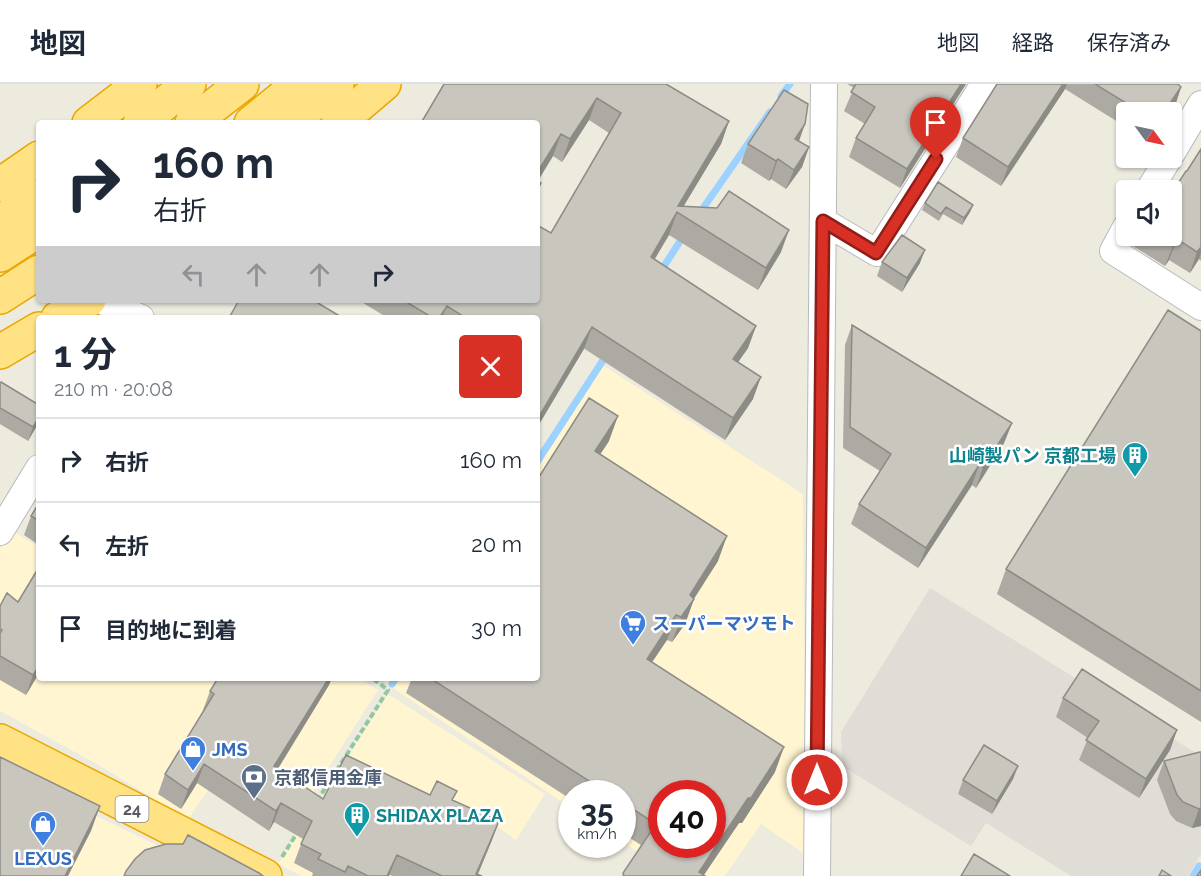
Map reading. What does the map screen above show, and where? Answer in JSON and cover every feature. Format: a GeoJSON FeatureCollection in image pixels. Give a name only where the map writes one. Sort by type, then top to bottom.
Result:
{"type":"FeatureCollection","features":[{"type":"Feature","properties":{"kind":"highway"},"geometry":{"type":"LineString","coordinates":[[93,120],[140,84]]}},
{"type":"Feature","properties":{"kind":"highway"},"geometry":{"type":"LineString","coordinates":[[144,120],[189,84]]}},
{"type":"Feature","properties":{"kind":"highway"},"geometry":{"type":"LineString","coordinates":[[196,120],[242,84]]}},
{"type":"Feature","properties":{"kind":"highway"},"geometry":{"type":"LineString","coordinates":[[254,120],[299,84]]}},
{"type":"Feature","properties":{"kind":"highway"},"geometry":{"type":"LineString","coordinates":[[294,120],[337,84]]}},
{"type":"Feature","properties":{"kind":"highway"},"geometry":{"type":"LineString","coordinates":[[342,120],[384,84]]}},
{"type":"Feature","properties":{"kind":"highway"},"geometry":{"type":"LineString","coordinates":[[0,185],[36,160]]}},
{"type":"Feature","properties":{"kind":"highway"},"geometry":{"type":"LineString","coordinates":[[0,222],[36,199]]}},
{"type":"Feature","properties":{"kind":"highway"},"geometry":{"type":"LineString","coordinates":[[0,255],[36,232]]}},
{"type":"Feature","properties":{"kind":"highway"},"geometry":{"type":"LineString","coordinates":[[0,297],[36,274]]}},
{"type":"Feature","properties":{"kind":"highway"},"geometry":{"type":"LineString","coordinates":[[63,315],[84,303]]}},
{"type":"Feature","properties":{"kind":"highway"},"geometry":{"type":"LineString","coordinates":[[0,352],[36,331]]}},
{"type":"Feature","properties":{"kind":"highway","name":"24"},"geometry":{"type":"LineString","coordinates":[[0,741],[273,867]]}},
{"type":"Feature","properties":{"kind":"street"},"geometry":{"type":"LineString","coordinates":[[817,876],[824,84]]}},
{"type":"Feature","properties":{"kind":"street"},"geometry":{"type":"LineString","coordinates":[[823,221],[876,253],[984,84]]}},
{"type":"Feature","properties":{"kind":"street"},"geometry":{"type":"LineString","coordinates":[[1182,136],[1201,104]]}},
{"type":"Feature","properties":{"kind":"street"},"geometry":{"type":"LineString","coordinates":[[1116,245],[1113,251],[1201,307]]}},
{"type":"Feature","properties":{"kind":"street"},"geometry":{"type":"LineString","coordinates":[[109,303],[138,313]]}},
{"type":"Feature","properties":{"kind":"street"},"geometry":{"type":"LineString","coordinates":[[0,532],[36,478]]}},
{"type":"Feature","properties":{"kind":"path"},"geometry":{"type":"LineString","coordinates":[[313,809],[388,690],[376,681]]}},
{"type":"Feature","properties":{"kind":"path"},"geometry":{"type":"LineString","coordinates":[[273,867],[300,828]]}},
{"type":"Feature","properties":{"kind":"shaded area"},"geometry":{"type":"Polygon","coordinates":[[[601,364],[803,494],[806,855],[761,824],[725,876],[674,876],[636,851],[636,780],[558,780],[558,799],[384,682],[540,681],[540,454],[601,364]]]}},
{"type":"Feature","properties":{"kind":"shaded area"},"geometry":{"type":"Polygon","coordinates":[[[11,530],[36,545],[36,681],[363,681],[378,690],[306,803],[232,754],[188,820],[102,767],[0,711],[0,549],[11,530]]]}},
{"type":"Feature","properties":{"kind":"shaded area"},"geometry":{"type":"Polygon","coordinates":[[[930,588],[1201,756],[1201,854],[1188,876],[1071,876],[986,823],[971,846],[842,766],[841,732],[930,588]]]}},
{"type":"Feature","properties":{"kind":"shaded area"},"geometry":{"type":"Polygon","coordinates":[[[388,694],[545,794],[516,840],[486,819],[429,794],[391,876],[302,876],[278,864],[388,694]]]}},
{"type":"Feature","properties":{"kind":"shaded area","name":"LEXUS"},"geometry":{"type":"Polygon","coordinates":[[[0,769],[101,818],[219,876],[0,876],[0,769]]]}},
{"type":"Feature","properties":{"kind":"building"},"geometry":{"type":"Polygon","coordinates":[[[444,84],[666,84],[729,121],[678,206],[717,208],[729,191],[789,230],[766,268],[677,212],[651,257],[756,326],[733,359],[761,377],[733,418],[592,327],[540,415],[540,315],[461,315],[447,306],[441,315],[428,315],[408,303],[540,303],[540,227],[551,233],[621,113],[597,98],[570,139],[561,134],[540,168],[540,120],[423,120],[444,84]]]}},
{"type":"Feature","properties":{"kind":"building"},"geometry":{"type":"Polygon","coordinates":[[[856,84],[961,84],[907,169],[856,138],[875,107],[851,92],[856,84]]]}},
{"type":"Feature","properties":{"kind":"building"},"geometry":{"type":"Polygon","coordinates":[[[997,84],[1063,84],[1008,167],[963,138],[997,84]]]}},
{"type":"Feature","properties":{"kind":"building"},"geometry":{"type":"Polygon","coordinates":[[[1095,84],[1178,84],[1181,87],[1171,102],[1124,102],[1095,84]]]}},
{"type":"Feature","properties":{"kind":"building"},"geometry":{"type":"Polygon","coordinates":[[[784,90],[808,104],[805,124],[795,139],[809,147],[794,170],[748,144],[784,90]]]}},
{"type":"Feature","properties":{"kind":"building"},"geometry":{"type":"Polygon","coordinates":[[[1201,149],[1201,247],[1197,252],[1182,242],[1182,180],[1180,180],[1201,149]]]}},
{"type":"Feature","properties":{"kind":"building"},"geometry":{"type":"Polygon","coordinates":[[[938,182],[973,205],[964,218],[946,207],[941,214],[925,203],[938,182]]]}},
{"type":"Feature","properties":{"kind":"building"},"geometry":{"type":"Polygon","coordinates":[[[902,235],[925,250],[907,278],[882,262],[902,235]]]}},
{"type":"Feature","properties":{"kind":"building"},"geometry":{"type":"Polygon","coordinates":[[[237,303],[318,303],[338,315],[231,315],[237,303]]]}},
{"type":"Feature","properties":{"kind":"building","name":"山崎製パン 京都工場"},"geometry":{"type":"Polygon","coordinates":[[[1168,310],[1201,331],[1201,691],[1006,569],[1168,310]]]}},
{"type":"Feature","properties":{"kind":"building"},"geometry":{"type":"Polygon","coordinates":[[[852,325],[1012,423],[983,467],[979,465],[926,548],[859,504],[891,454],[850,427],[852,325]]]}},
{"type":"Feature","properties":{"kind":"building"},"geometry":{"type":"Polygon","coordinates":[[[0,383],[36,403],[36,422],[33,427],[0,408],[0,383]]]}},
{"type":"Feature","properties":{"kind":"building"},"geometry":{"type":"Polygon","coordinates":[[[589,398],[618,416],[595,451],[727,536],[690,595],[694,599],[681,617],[676,615],[647,659],[784,747],[726,831],[726,780],[648,780],[648,819],[636,811],[636,780],[587,780],[435,681],[540,681],[540,475],[589,398]]]}},
{"type":"Feature","properties":{"kind":"building"},"geometry":{"type":"Polygon","coordinates":[[[36,508],[36,519],[31,516],[36,508]]]}},
{"type":"Feature","properties":{"kind":"building"},"geometry":{"type":"Polygon","coordinates":[[[36,572],[36,670],[33,675],[0,656],[2,630],[0,629],[0,606],[7,593],[18,602],[36,572]]]}},
{"type":"Feature","properties":{"kind":"building"},"geometry":{"type":"Polygon","coordinates":[[[1082,669],[1177,730],[1146,779],[1086,740],[1099,721],[1063,698],[1082,669]]]}},
{"type":"Feature","properties":{"kind":"building"},"geometry":{"type":"Polygon","coordinates":[[[216,681],[327,681],[274,766],[323,799],[346,755],[430,795],[437,781],[457,791],[452,800],[499,821],[476,874],[482,876],[442,876],[397,855],[387,876],[368,876],[348,866],[345,872],[318,859],[321,854],[301,844],[312,821],[281,803],[276,811],[204,764],[188,790],[165,774],[214,694],[210,691],[216,681]]]}},
{"type":"Feature","properties":{"kind":"building"},"geometry":{"type":"Polygon","coordinates":[[[984,745],[1018,766],[997,801],[963,780],[984,745]]]}},
{"type":"Feature","properties":{"kind":"building"},"geometry":{"type":"Polygon","coordinates":[[[1201,752],[1201,808],[1199,809],[1183,802],[1177,795],[1164,761],[1201,752]]]}},
{"type":"Feature","properties":{"kind":"building","name":"LEXUS"},"geometry":{"type":"Polygon","coordinates":[[[0,757],[100,806],[65,876],[0,876],[0,757]]]}},
{"type":"Feature","properties":{"kind":"building"},"geometry":{"type":"Polygon","coordinates":[[[188,835],[263,876],[124,876],[135,859],[145,850],[166,844],[183,844],[188,835]]]}},
{"type":"Feature","properties":{"kind":"building"},"geometry":{"type":"Polygon","coordinates":[[[648,836],[648,858],[708,858],[699,872],[705,876],[624,876],[623,873],[633,858],[636,858],[636,854],[648,836]]]}},
{"type":"Feature","properties":{"kind":"building"},"geometry":{"type":"Polygon","coordinates":[[[974,854],[1010,876],[961,876],[974,854]]]}},
{"type":"Feature","properties":{"kind":"building"},"geometry":{"type":"Polygon","coordinates":[[[1162,870],[1171,876],[1159,876],[1162,870]]]}},
{"type":"Feature","properties":{"kind":"waterway"},"geometry":{"type":"LineString","coordinates":[[781,96],[790,84]]}},
{"type":"Feature","properties":{"kind":"waterway"},"geometry":{"type":"LineString","coordinates":[[699,214],[770,112]]}},
{"type":"Feature","properties":{"kind":"waterway"},"geometry":{"type":"LineString","coordinates":[[659,274],[684,235]]}},
{"type":"Feature","properties":{"kind":"waterway"},"geometry":{"type":"LineString","coordinates":[[540,457],[607,354]]}},
{"type":"Feature","properties":{"kind":"waterway"},"geometry":{"type":"LineString","coordinates":[[1193,876],[1199,866],[1201,867]]}},
{"type":"Feature","properties":{"kind":"place","name":"山崎製パン 京都工場"},"geometry":{"type":"Point","coordinates":[1135,478]}},
{"type":"Feature","properties":{"kind":"place","name":"スーパーマツモト"},"geometry":{"type":"Point","coordinates":[633,646]}},
{"type":"Feature","properties":{"kind":"place","name":"JMS"},"geometry":{"type":"Point","coordinates":[193,772]}},
{"type":"Feature","properties":{"kind":"place","name":"京都信用金庫"},"geometry":{"type":"Point","coordinates":[254,800]}},
{"type":"Feature","properties":{"kind":"place","name":"SHIDAX PLAZA"},"geometry":{"type":"Point","coordinates":[357,838]}},
{"type":"Feature","properties":{"kind":"place","name":"LEXUS"},"geometry":{"type":"Point","coordinates":[43,847]}},
{"type":"Feature","properties":{"kind":"route"},"geometry":{"type":"LineString","coordinates":[[817,780],[823,221],[876,253],[936,159]]}}]}
